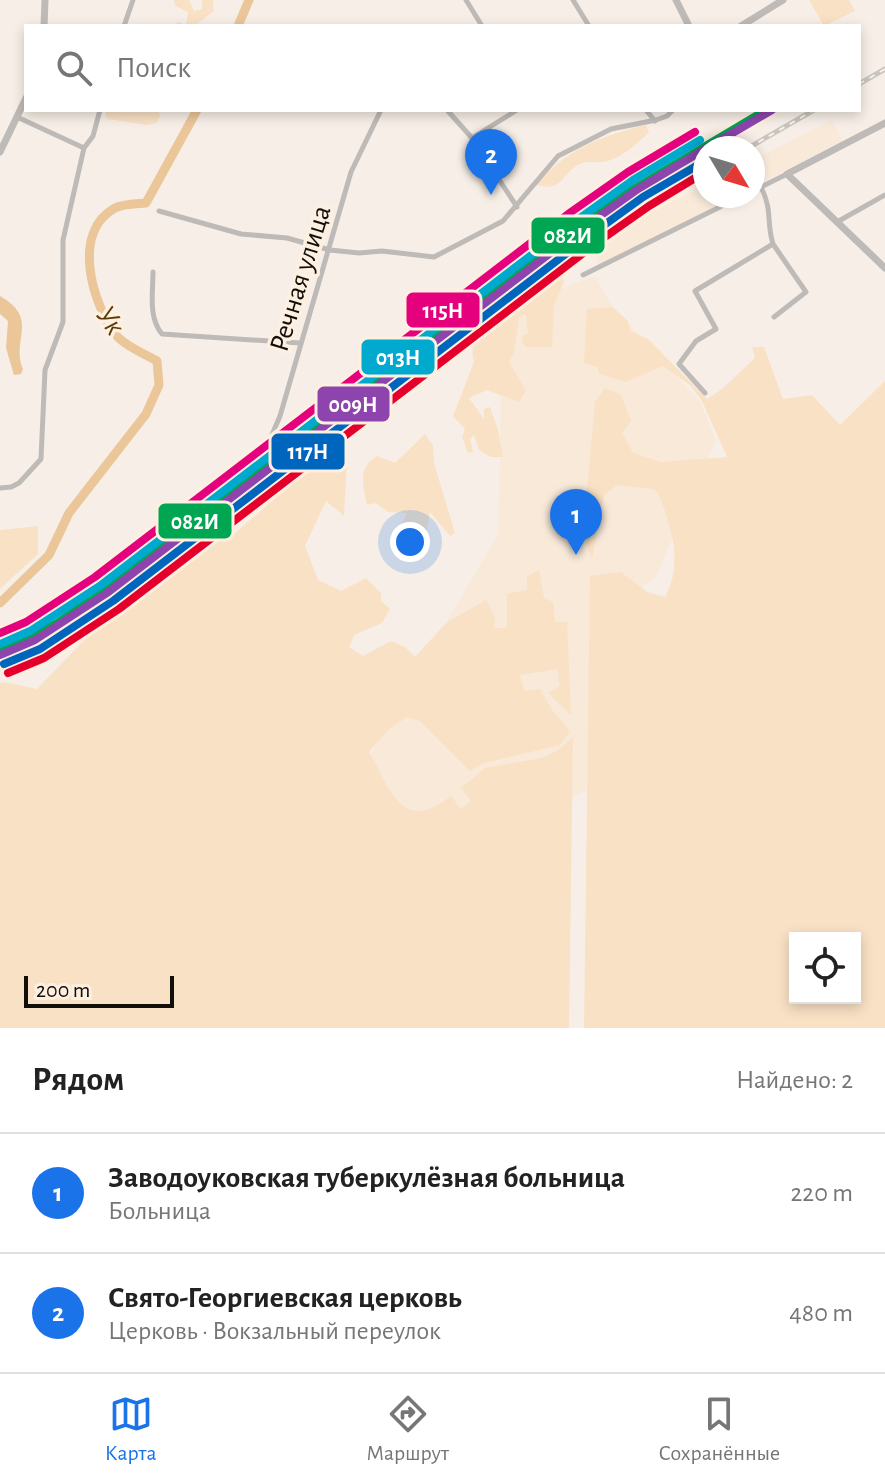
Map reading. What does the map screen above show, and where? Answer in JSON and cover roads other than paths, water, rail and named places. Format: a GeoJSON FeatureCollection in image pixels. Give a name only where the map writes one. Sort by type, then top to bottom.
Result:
{"type":"FeatureCollection","features":[{"type":"Feature","properties":{"kind":"street"},"geometry":{"type":"LineString","coordinates":[[44,24],[45,0]]}},
{"type":"Feature","properties":{"kind":"street"},"geometry":{"type":"LineString","coordinates":[[125,24],[133,0]]}},
{"type":"Feature","properties":{"kind":"street"},"geometry":{"type":"LineString","coordinates":[[466,0],[481,24]]}},
{"type":"Feature","properties":{"kind":"street"},"geometry":{"type":"LineString","coordinates":[[573,0],[588,24]]}},
{"type":"Feature","properties":{"kind":"street"},"geometry":{"type":"LineString","coordinates":[[676,0],[688,24]]}},
{"type":"Feature","properties":{"kind":"street"},"geometry":{"type":"LineString","coordinates":[[744,24],[783,0]]}},
{"type":"Feature","properties":{"kind":"street"},"geometry":{"type":"LineString","coordinates":[[0,152],[24,102]]}},
{"type":"Feature","properties":{"kind":"street"},"geometry":{"type":"LineString","coordinates":[[0,488],[19,483],[41,459],[45,370],[63,322],[63,240],[84,148],[93,136],[99,112]]}},
{"type":"Feature","properties":{"kind":"street","name":"Речная улица"},"geometry":{"type":"LineString","coordinates":[[119,570],[242,474],[268,444],[280,416],[351,172],[380,112]]}},
{"type":"Feature","properties":{"kind":"street"},"geometry":{"type":"LineString","coordinates":[[449,112],[472,138],[517,207]]}},
{"type":"Feature","properties":{"kind":"street"},"geometry":{"type":"LineString","coordinates":[[472,138],[514,112]]}},
{"type":"Feature","properties":{"kind":"street"},"geometry":{"type":"LineString","coordinates":[[648,112],[655,121]]}},
{"type":"Feature","properties":{"kind":"street"},"geometry":{"type":"LineString","coordinates":[[159,211],[241,234],[287,238],[330,250],[359,253],[382,251],[434,257],[503,221],[558,156],[611,129],[655,121],[671,112]]}},
{"type":"Feature","properties":{"kind":"street"},"geometry":{"type":"LineString","coordinates":[[17,117],[84,148]]}},
{"type":"Feature","properties":{"kind":"street"},"geometry":{"type":"LineString","coordinates":[[765,185],[885,123]]}},
{"type":"Feature","properties":{"kind":"street"},"geometry":{"type":"LineString","coordinates":[[787,174],[885,268]]}},
{"type":"Feature","properties":{"kind":"street"},"geometry":{"type":"LineString","coordinates":[[765,195],[769,203],[773,244],[806,292],[774,317]]}},
{"type":"Feature","properties":{"kind":"street"},"geometry":{"type":"LineString","coordinates":[[836,223],[885,195]]}},
{"type":"Feature","properties":{"kind":"street"},"geometry":{"type":"LineString","coordinates":[[583,275],[718,208]]}},
{"type":"Feature","properties":{"kind":"street"},"geometry":{"type":"LineString","coordinates":[[705,393],[679,364],[696,341],[716,329],[695,291],[773,244]]}},
{"type":"Feature","properties":{"kind":"street"},"geometry":{"type":"LineString","coordinates":[[153,272],[155,323],[162,334],[300,343]]}},
{"type":"Feature","properties":{"kind":"waterway","name":"Ук"},"geometry":{"type":"LineString","coordinates":[[239,24],[249,0]]}},
{"type":"Feature","properties":{"kind":"waterway","name":"Ук"},"geometry":{"type":"LineString","coordinates":[[0,603],[49,555],[69,513],[146,414],[159,385],[157,361],[125,343],[107,321],[94,287],[90,250],[93,233],[101,219],[115,208],[146,203],[196,112]]}},
{"type":"Feature","properties":{"kind":"railway"},"geometry":{"type":"LineString","coordinates":[[861,83],[885,69]]}},
{"type":"Feature","properties":{"kind":"railway"},"geometry":{"type":"LineString","coordinates":[[765,138],[811,112]]}},
{"type":"Feature","properties":{"kind":"railway"},"geometry":{"type":"LineString","coordinates":[[663,195],[693,179]]}},
{"type":"Feature","properties":{"kind":"railway"},"geometry":{"type":"LineString","coordinates":[[235,516],[474,317],[627,208]]}},
{"type":"Feature","properties":{"kind":"place","name":"Свято-Георгиевская церковь"},"geometry":{"type":"Point","coordinates":[491,195]}},
{"type":"Feature","properties":{"kind":"place","name":"Заводоуковская туберкулёзная больница"},"geometry":{"type":"Point","coordinates":[576,555]}}]}
